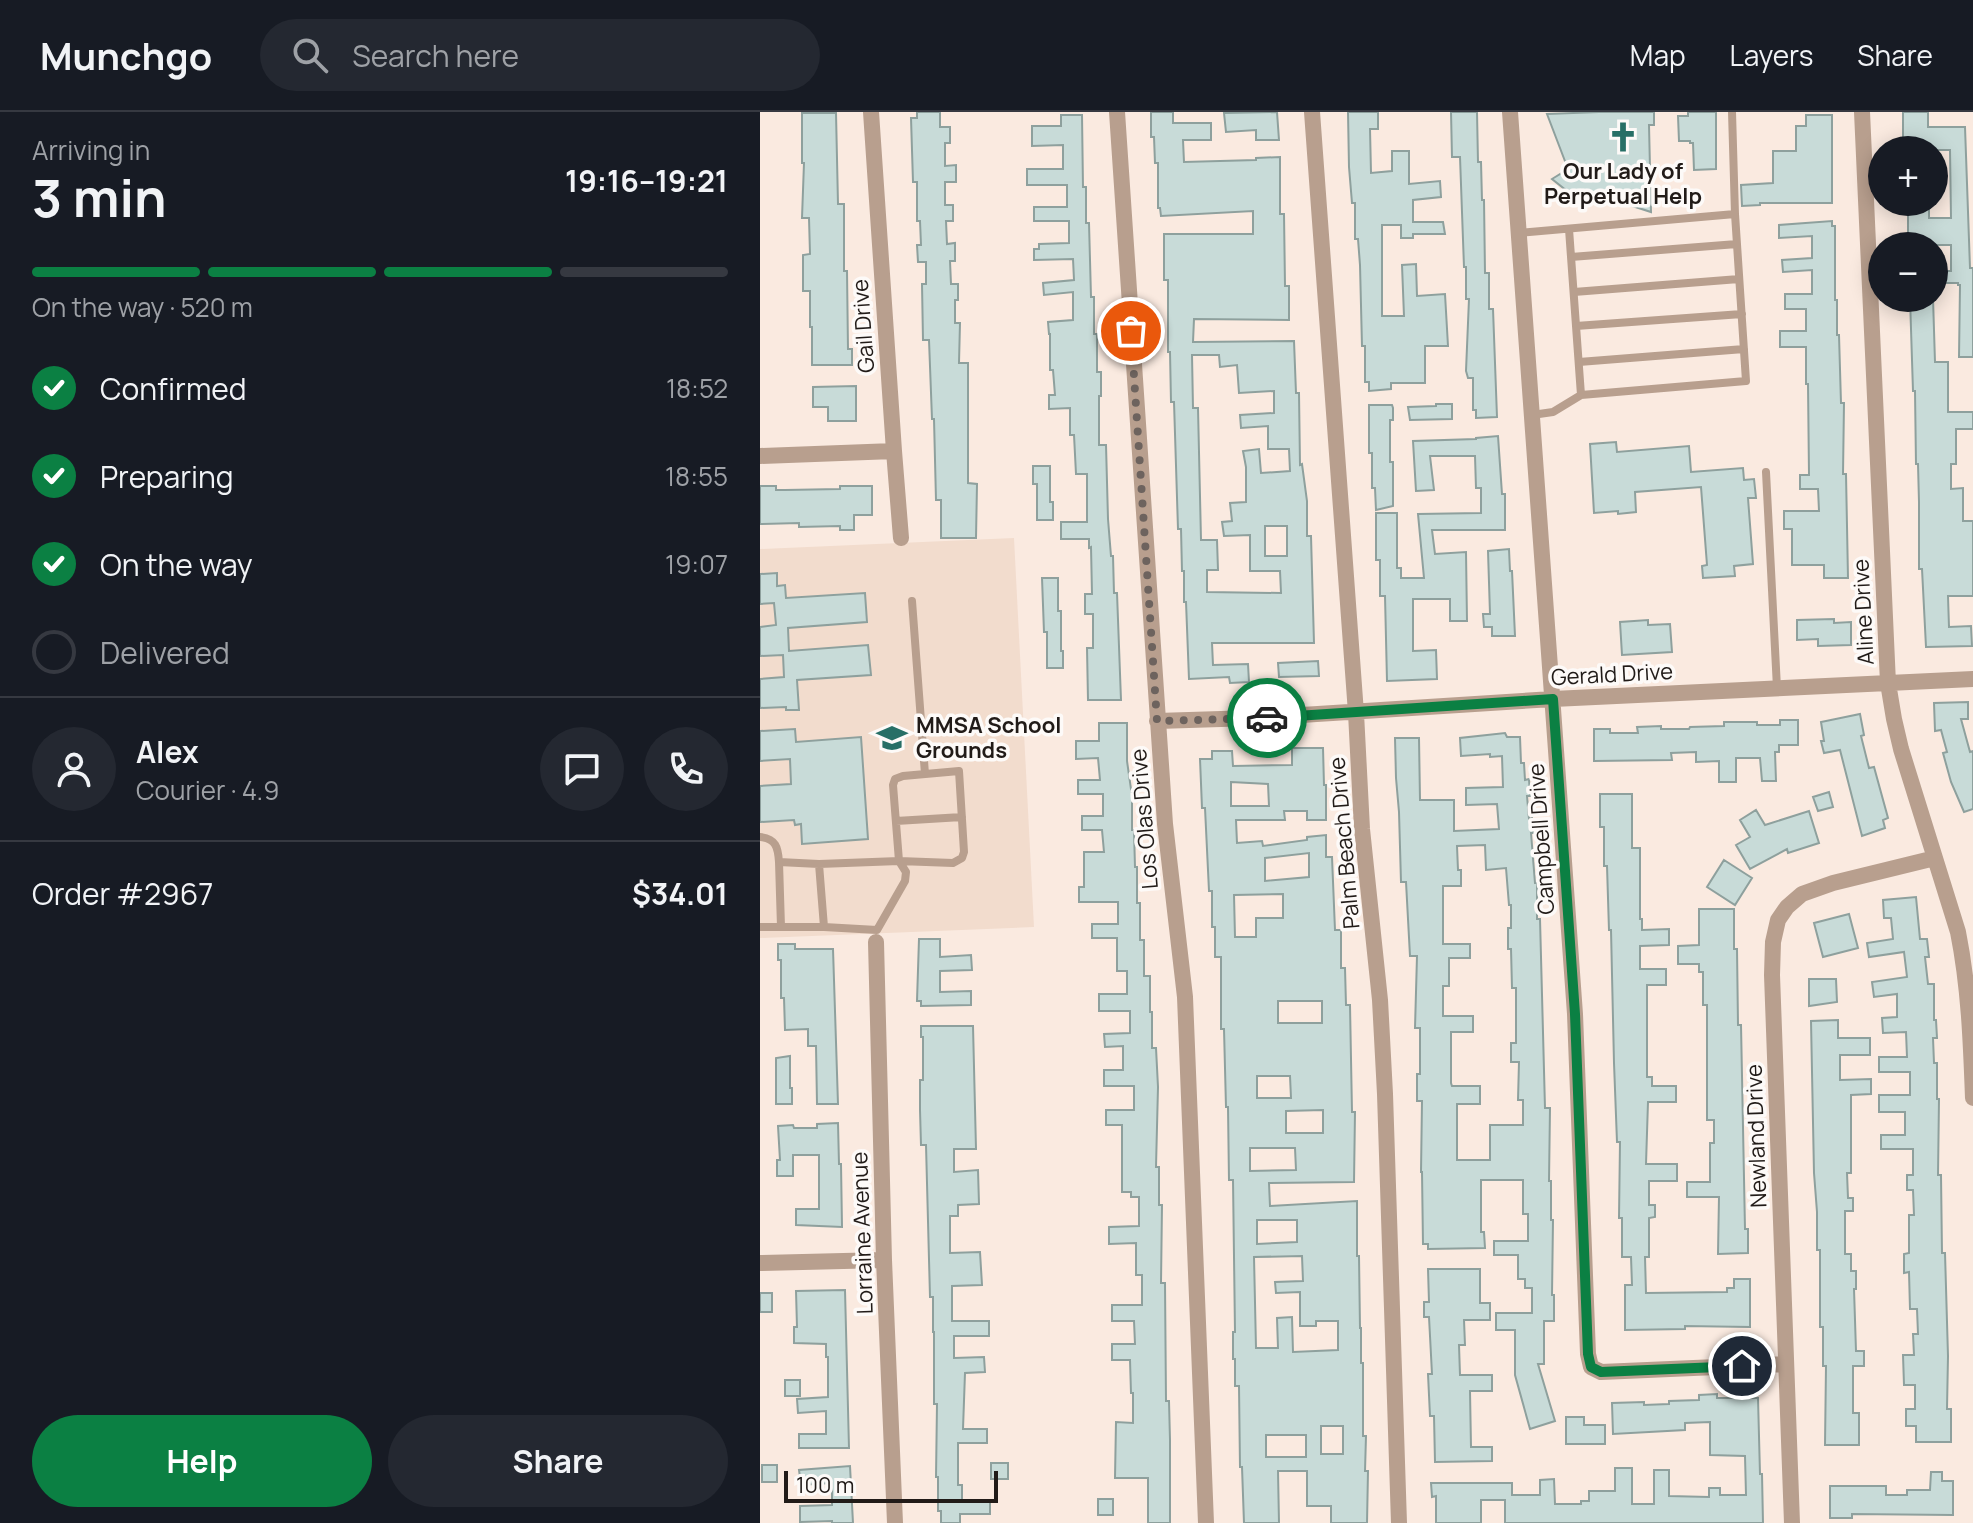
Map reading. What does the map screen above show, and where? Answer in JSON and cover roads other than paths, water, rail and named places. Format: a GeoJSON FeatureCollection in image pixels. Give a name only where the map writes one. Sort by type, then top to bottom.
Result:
{"type":"FeatureCollection","features":[{"type":"Feature","properties":{"kind":"street","name":"Gail Drive"},"geometry":{"type":"LineString","coordinates":[[871,112],[901,538]]}},
{"type":"Feature","properties":{"kind":"street","name":"Los Olas Drive"},"geometry":{"type":"LineString","coordinates":[[1117,112],[1157,721],[1165,824],[1185,997],[1206,1523]]}},
{"type":"Feature","properties":{"kind":"street","name":"Palm Beach Drive"},"geometry":{"type":"LineString","coordinates":[[1312,112],[1362,829],[1380,1000],[1399,1523]]}},
{"type":"Feature","properties":{"kind":"street","name":"Campbell Drive"},"geometry":{"type":"LineString","coordinates":[[1510,112],[1575,1014],[1588,1354],[1591,1367],[1601,1372],[1786,1364]]}},
{"type":"Feature","properties":{"kind":"street","name":"Aline Drive"},"geometry":{"type":"LineString","coordinates":[[1862,112],[1888,683],[1901,749],[1958,932],[1971,1040],[1973,1098]]}},
{"type":"Feature","properties":{"kind":"street"},"geometry":{"type":"LineString","coordinates":[[760,456],[894,451]]}},
{"type":"Feature","properties":{"kind":"street","name":"Gerald Drive"},"geometry":{"type":"LineString","coordinates":[[1157,721],[1973,679]]}},
{"type":"Feature","properties":{"kind":"street","name":"Newland Drive"},"geometry":{"type":"LineString","coordinates":[[1792,1523],[1773,942],[1778,920],[1802,894],[1833,883],[1935,858]]}},
{"type":"Feature","properties":{"kind":"street","name":"Lorraine Avenue"},"geometry":{"type":"LineString","coordinates":[[877,936],[884,1260],[895,1523]]}},
{"type":"Feature","properties":{"kind":"street"},"geometry":{"type":"LineString","coordinates":[[760,1263],[884,1260]]}},
{"type":"Feature","properties":{"kind":"lane"},"geometry":{"type":"LineString","coordinates":[[1532,415],[1553,412],[1581,395],[1746,381],[1732,112]]}},
{"type":"Feature","properties":{"kind":"lane"},"geometry":{"type":"LineString","coordinates":[[1519,233],[1735,214]]}},
{"type":"Feature","properties":{"kind":"lane"},"geometry":{"type":"LineString","coordinates":[[1569,229],[1581,395]]}},
{"type":"Feature","properties":{"kind":"lane"},"geometry":{"type":"LineString","coordinates":[[1571,257],[1737,244]]}},
{"type":"Feature","properties":{"kind":"lane"},"geometry":{"type":"LineString","coordinates":[[1574,292],[1739,279]]}},
{"type":"Feature","properties":{"kind":"lane"},"geometry":{"type":"LineString","coordinates":[[1576,326],[1742,314]]}},
{"type":"Feature","properties":{"kind":"lane"},"geometry":{"type":"LineString","coordinates":[[1579,362],[1744,349]]}},
{"type":"Feature","properties":{"kind":"lane"},"geometry":{"type":"LineString","coordinates":[[1766,472],[1777,688]]}},
{"type":"Feature","properties":{"kind":"lane"},"geometry":{"type":"LineString","coordinates":[[912,601],[925,774]]}},
{"type":"Feature","properties":{"kind":"lane"},"geometry":{"type":"LineString","coordinates":[[760,927],[824,927],[877,936],[905,881],[906,872],[899,861],[895,779],[959,771],[964,852],[962,858],[953,863],[899,861],[819,864],[779,862]]}},
{"type":"Feature","properties":{"kind":"lane"},"geometry":{"type":"LineString","coordinates":[[896,821],[962,817]]}},
{"type":"Feature","properties":{"kind":"lane"},"geometry":{"type":"LineString","coordinates":[[760,837],[776,844],[781,927]]}},
{"type":"Feature","properties":{"kind":"lane"},"geometry":{"type":"LineString","coordinates":[[819,864],[824,927]]}},
{"type":"Feature","properties":{"kind":"place","name":"Our Lady of Perpetual Help"},"geometry":{"type":"Point","coordinates":[1623,137]}},
{"type":"Feature","properties":{"kind":"place","name":"MMSA School Grounds"},"geometry":{"type":"Point","coordinates":[892,738]}}]}
